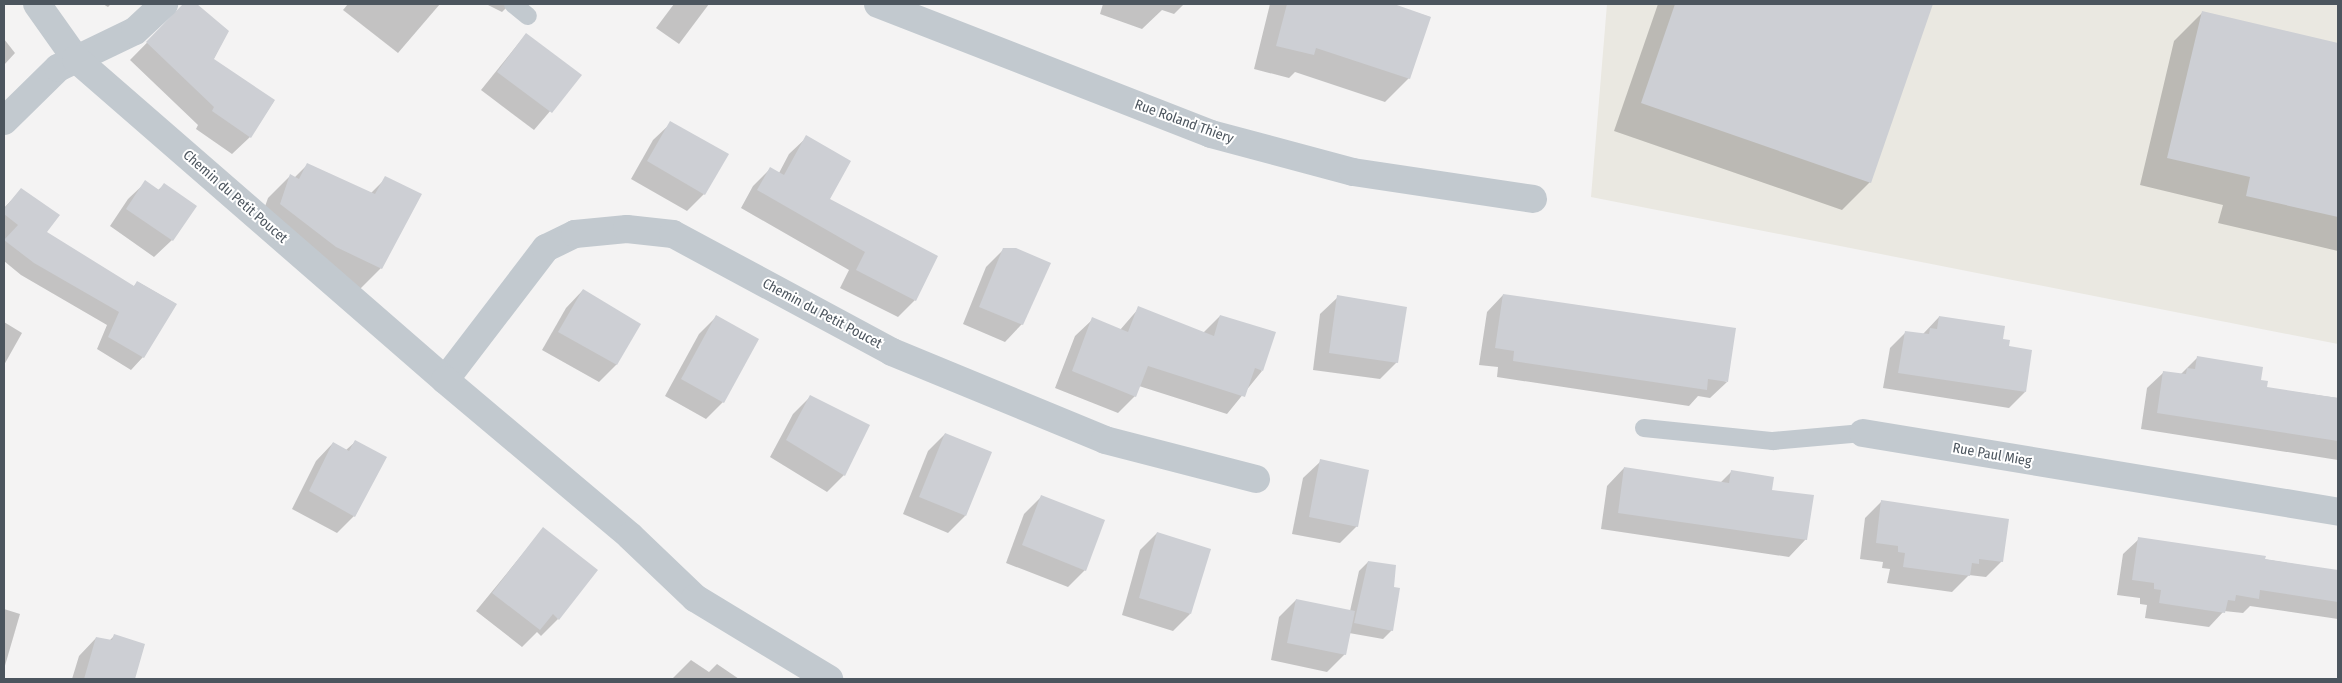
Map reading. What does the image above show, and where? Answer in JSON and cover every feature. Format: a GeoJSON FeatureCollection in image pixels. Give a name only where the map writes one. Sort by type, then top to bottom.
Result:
{"type":"FeatureCollection","features":[{"type":"Feature","properties":{"kind":"street","name":"Chemin du Petit Poucet"},"geometry":{"type":"LineString","coordinates":[[38,4],[76,59],[445,380],[630,536],[695,598],[829,679]]}},
{"type":"Feature","properties":{"kind":"street"},"geometry":{"type":"LineString","coordinates":[[4,121],[58,68],[135,31],[164,4]]}},
{"type":"Feature","properties":{"kind":"street","name":"Rue Roland Thiery"},"geometry":{"type":"LineString","coordinates":[[878,4],[1211,134],[1353,172],[1534,199]]}},
{"type":"Feature","properties":{"kind":"street","name":"Chemin du Petit Poucet"},"geometry":{"type":"LineString","coordinates":[[445,380],[546,248],[575,234],[627,229],[674,234],[892,352],[1105,440],[1256,479]]}},
{"type":"Feature","properties":{"kind":"street","name":"Rue Paul Mieg"},"geometry":{"type":"LineString","coordinates":[[1863,433],[2338,512]]}},
{"type":"Feature","properties":{"kind":"lane"},"geometry":{"type":"LineString","coordinates":[[513,4],[528,16]]}},
{"type":"Feature","properties":{"kind":"lane","name":"Rue Paul Mieg"},"geometry":{"type":"LineString","coordinates":[[1644,428],[1774,442],[1863,433]]}},
{"type":"Feature","properties":{"kind":"shaded area"},"geometry":{"type":"Polygon","coordinates":[[[1607,4],[2338,4],[2338,344],[1591,197],[1607,4]]]}},
{"type":"Feature","properties":{"kind":"building"},"geometry":{"type":"Polygon","coordinates":[[[183,4],[197,4],[229,31],[214,59],[275,100],[251,138],[212,111],[214,107],[146,42],[183,4]]]}},
{"type":"Feature","properties":{"kind":"building"},"geometry":{"type":"Polygon","coordinates":[[[1287,4],[1394,4],[1431,17],[1410,79],[1316,48],[1314,55],[1276,46],[1287,4]]]}},
{"type":"Feature","properties":{"kind":"building"},"geometry":{"type":"Polygon","coordinates":[[[1675,4],[1933,4],[1871,183],[1641,103],[1675,4]]]}},
{"type":"Feature","properties":{"kind":"building"},"geometry":{"type":"Polygon","coordinates":[[[2202,11],[2338,43],[2338,217],[2246,196],[2250,177],[2167,158],[2202,11]]]}},
{"type":"Feature","properties":{"kind":"building"},"geometry":{"type":"Polygon","coordinates":[[[526,33],[582,75],[552,113],[497,72],[526,33]]]}},
{"type":"Feature","properties":{"kind":"building"},"geometry":{"type":"Polygon","coordinates":[[[670,121],[729,154],[705,195],[647,161],[670,121]]]}},
{"type":"Feature","properties":{"kind":"building"},"geometry":{"type":"Polygon","coordinates":[[[806,135],[851,161],[830,199],[938,256],[916,301],[856,270],[865,252],[757,190],[770,167],[784,175],[806,135]]]}},
{"type":"Feature","properties":{"kind":"building"},"geometry":{"type":"Polygon","coordinates":[[[307,163],[375,194],[385,176],[422,194],[382,269],[336,247],[280,204],[290,174],[299,179],[307,163]]]}},
{"type":"Feature","properties":{"kind":"building"},"geometry":{"type":"Polygon","coordinates":[[[145,180],[159,190],[164,183],[197,206],[173,241],[126,209],[145,180]]]}},
{"type":"Feature","properties":{"kind":"building"},"geometry":{"type":"Polygon","coordinates":[[[21,188],[60,215],[47,232],[134,286],[137,281],[177,304],[144,358],[108,337],[119,312],[34,263],[4,240],[18,225],[4,214],[4,209],[21,188]]]}},
{"type":"Feature","properties":{"kind":"building"},"geometry":{"type":"Polygon","coordinates":[[[1003,248],[1016,248],[1051,263],[1023,325],[979,307],[1003,248]]]}},
{"type":"Feature","properties":{"kind":"building"},"geometry":{"type":"Polygon","coordinates":[[[583,289],[641,324],[617,365],[558,332],[583,289]]]}},
{"type":"Feature","properties":{"kind":"building"},"geometry":{"type":"Polygon","coordinates":[[[1503,294],[1736,328],[1728,382],[1708,379],[1707,390],[1513,361],[1514,351],[1495,348],[1503,294]]]}},
{"type":"Feature","properties":{"kind":"building"},"geometry":{"type":"Polygon","coordinates":[[[1337,295],[1407,307],[1398,363],[1329,353],[1337,295]]]}},
{"type":"Feature","properties":{"kind":"building"},"geometry":{"type":"Polygon","coordinates":[[[1138,306],[1214,336],[1220,315],[1276,332],[1263,371],[1255,368],[1245,397],[1148,366],[1136,397],[1072,371],[1092,317],[1128,332],[1138,306]]]}},
{"type":"Feature","properties":{"kind":"building"},"geometry":{"type":"Polygon","coordinates":[[[716,315],[759,339],[724,403],[681,379],[716,315]]]}},
{"type":"Feature","properties":{"kind":"building"},"geometry":{"type":"Polygon","coordinates":[[[1939,316],[2005,326],[2003,339],[2010,340],[2009,346],[2032,350],[2026,392],[1898,373],[1905,331],[1929,334],[1930,328],[1937,329],[1939,316]]]}},
{"type":"Feature","properties":{"kind":"building"},"geometry":{"type":"Polygon","coordinates":[[[2197,356],[2263,367],[2261,380],[2268,381],[2267,387],[2338,398],[2338,441],[2157,413],[2163,371],[2186,374],[2187,368],[2195,369],[2197,356]]]}},
{"type":"Feature","properties":{"kind":"building"},"geometry":{"type":"Polygon","coordinates":[[[810,395],[870,425],[845,476],[786,440],[810,395]]]}},
{"type":"Feature","properties":{"kind":"building"},"geometry":{"type":"Polygon","coordinates":[[[945,433],[992,452],[966,516],[919,497],[945,433]]]}},
{"type":"Feature","properties":{"kind":"building"},"geometry":{"type":"Polygon","coordinates":[[[355,440],[387,457],[355,517],[309,491],[333,442],[349,451],[355,440]]]}},
{"type":"Feature","properties":{"kind":"building"},"geometry":{"type":"Polygon","coordinates":[[[1320,459],[1369,470],[1358,527],[1309,517],[1320,459]]]}},
{"type":"Feature","properties":{"kind":"building"},"geometry":{"type":"Polygon","coordinates":[[[1624,467],[1729,483],[1731,470],[1774,477],[1772,490],[1814,495],[1807,540],[1618,513],[1624,467]]]}},
{"type":"Feature","properties":{"kind":"building"},"geometry":{"type":"Polygon","coordinates":[[[1041,495],[1105,520],[1086,571],[1022,545],[1041,495]]]}},
{"type":"Feature","properties":{"kind":"building"},"geometry":{"type":"Polygon","coordinates":[[[1881,500],[2009,519],[2003,562],[1979,559],[1979,564],[1972,563],[1970,576],[1903,567],[1905,553],[1898,552],[1898,546],[1876,543],[1881,500]]]}},
{"type":"Feature","properties":{"kind":"building"},"geometry":{"type":"Polygon","coordinates":[[[543,527],[598,570],[559,620],[553,614],[540,630],[492,593],[543,527]]]}},
{"type":"Feature","properties":{"kind":"building"},"geometry":{"type":"Polygon","coordinates":[[[1157,532],[1211,549],[1191,614],[1139,598],[1157,532]]]}},
{"type":"Feature","properties":{"kind":"building"},"geometry":{"type":"Polygon","coordinates":[[[2138,537],[2266,556],[2265,559],[2338,570],[2338,602],[2260,590],[2259,599],[2236,595],[2235,601],[2228,600],[2225,613],[2159,603],[2161,590],[2154,589],[2154,583],[2132,580],[2138,537]]]}},
{"type":"Feature","properties":{"kind":"building"},"geometry":{"type":"Polygon","coordinates":[[[1368,561],[1396,565],[1394,587],[1400,588],[1393,631],[1354,623],[1368,561]]]}},
{"type":"Feature","properties":{"kind":"building"},"geometry":{"type":"Polygon","coordinates":[[[1296,599],[1355,611],[1346,655],[1287,643],[1296,599]]]}},
{"type":"Feature","properties":{"kind":"building"},"geometry":{"type":"Polygon","coordinates":[[[114,634],[145,644],[135,679],[84,679],[96,637],[112,640],[114,634]]]}}]}
